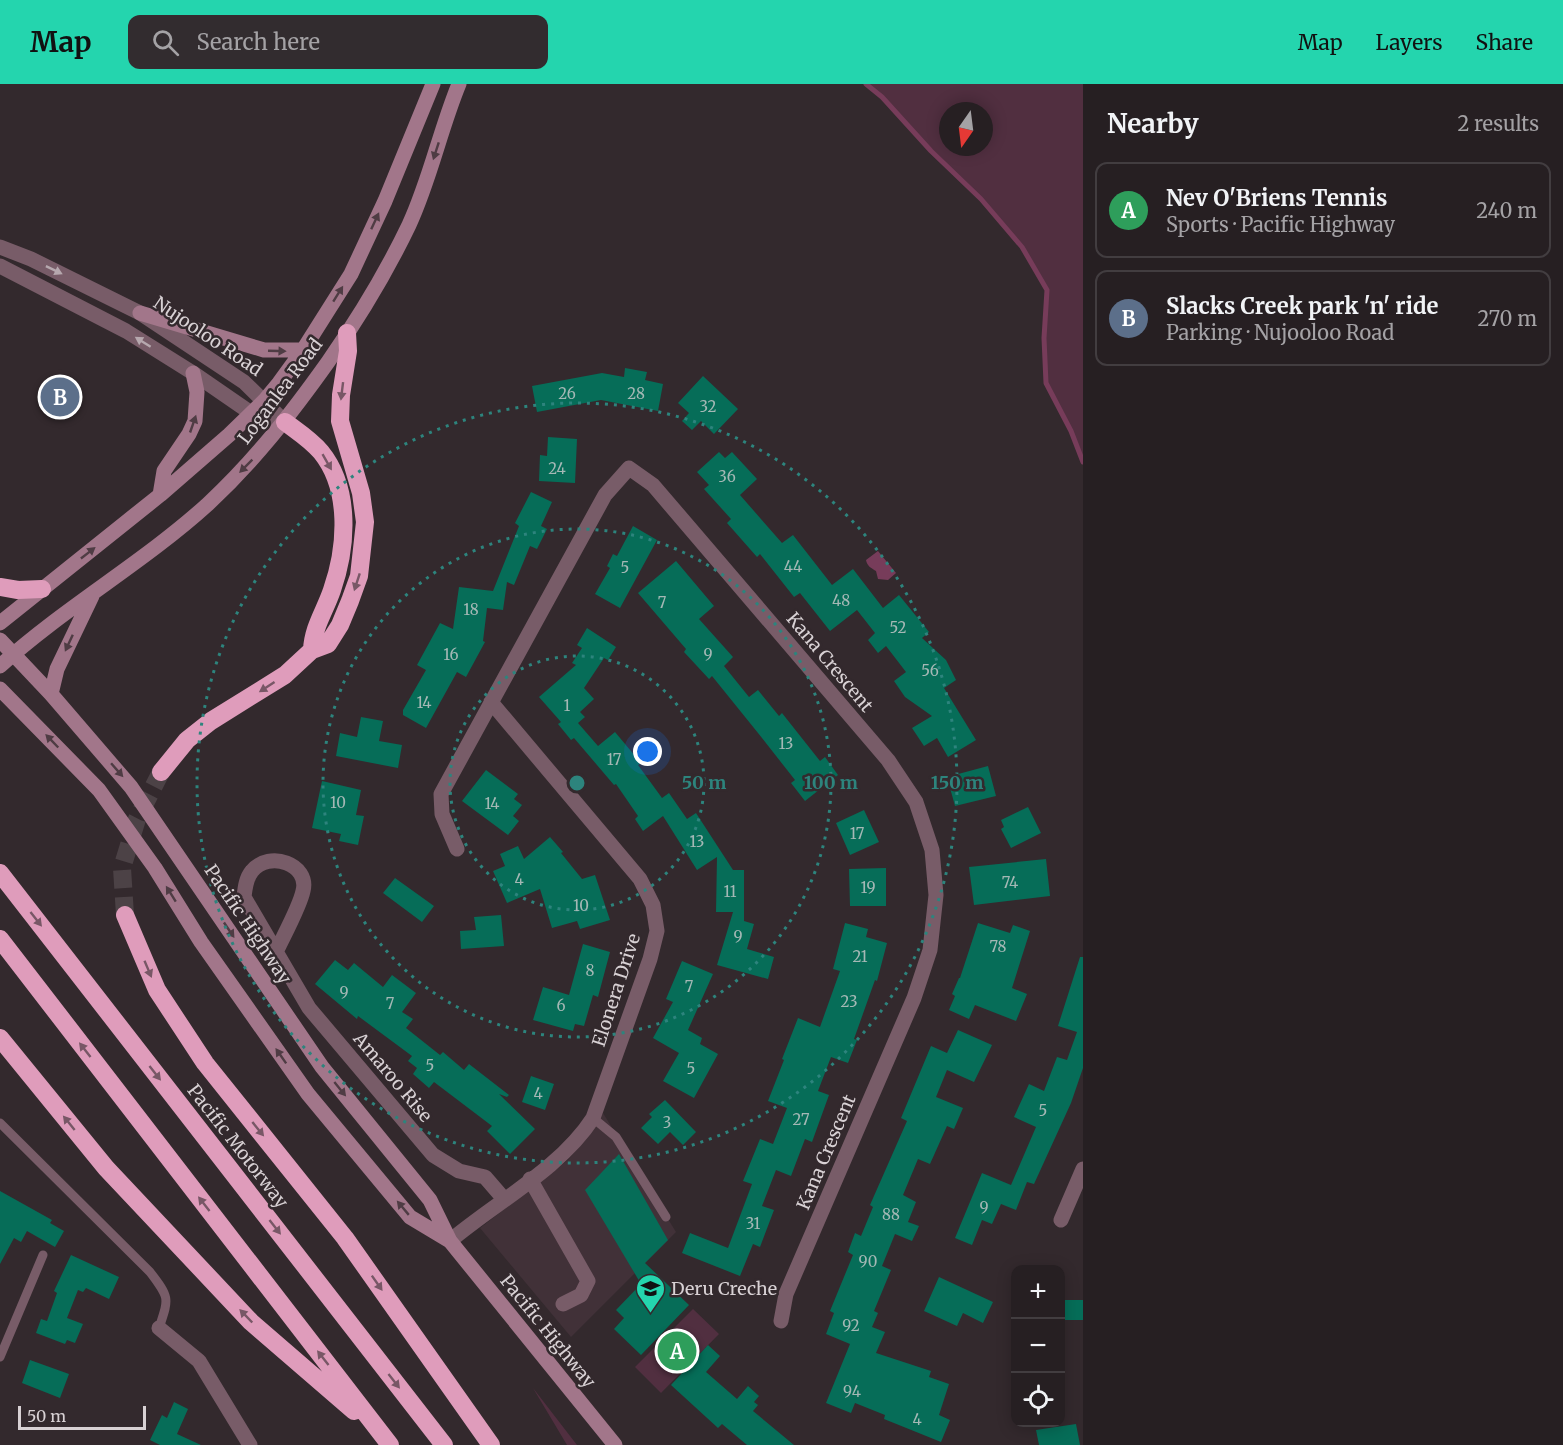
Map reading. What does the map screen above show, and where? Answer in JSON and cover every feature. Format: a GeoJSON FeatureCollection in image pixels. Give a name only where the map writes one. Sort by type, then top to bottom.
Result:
{"type":"FeatureCollection","features":[{"type":"Feature","properties":{"kind":"highway"},"geometry":{"type":"LineString","coordinates":[[161,772],[187,740],[212,721],[285,675],[312,650],[328,644],[340,625],[359,576],[365,522],[361,493],[340,421],[348,333]]}},
{"type":"Feature","properties":{"kind":"highway"},"geometry":{"type":"LineString","coordinates":[[285,422],[320,450],[330,465],[341,500],[344,522],[338,571],[325,610],[313,634],[312,650]]}},
{"type":"Feature","properties":{"kind":"highway"},"geometry":{"type":"LineString","coordinates":[[0,587],[18,590],[42,589]]}},
{"type":"Feature","properties":{"kind":"highway","name":"Pacific Motorway"},"geometry":{"type":"LineString","coordinates":[[0,873],[444,1445]]}},
{"type":"Feature","properties":{"kind":"highway"},"geometry":{"type":"LineString","coordinates":[[125,915],[157,990],[205,1063],[345,1238],[491,1445]]}},
{"type":"Feature","properties":{"kind":"highway"},"geometry":{"type":"LineString","coordinates":[[0,939],[388,1442]]}},
{"type":"Feature","properties":{"kind":"highway"},"geometry":{"type":"LineString","coordinates":[[0,1038],[106,1168],[243,1314],[388,1442]]}},
{"type":"Feature","properties":{"kind":"main road","name":"Loganlea Road"},"geometry":{"type":"LineString","coordinates":[[0,623],[160,495],[229,435],[264,400],[303,350],[351,274],[385,201],[433,85]]}},
{"type":"Feature","properties":{"kind":"main road","name":"Loganlea Road"},"geometry":{"type":"LineString","coordinates":[[0,666],[31,637],[143,557],[206,505],[252,461],[285,422],[348,333],[409,225],[457,90]]}},
{"type":"Feature","properties":{"kind":"main road"},"geometry":{"type":"LineString","coordinates":[[140,313],[264,350],[303,350]]}},
{"type":"Feature","properties":{"kind":"main road"},"geometry":{"type":"LineString","coordinates":[[160,495],[164,471],[189,435],[195,422],[197,392],[193,373]]}},
{"type":"Feature","properties":{"kind":"main road"},"geometry":{"type":"LineString","coordinates":[[51,694],[57,669],[93,593]]}},
{"type":"Feature","properties":{"kind":"main road","name":"Pacific Highway"},"geometry":{"type":"LineString","coordinates":[[0,640],[51,694],[131,787],[322,1067],[430,1200],[450,1241],[615,1445]]}},
{"type":"Feature","properties":{"kind":"main road","name":"Pacific Highway"},"geometry":{"type":"LineString","coordinates":[[0,689],[99,790],[155,868],[207,951],[308,1094],[410,1217],[450,1241]]}},
{"type":"Feature","properties":{"kind":"street","name":"Nujooloo Road"},"geometry":{"type":"LineString","coordinates":[[0,247],[31,259],[140,313],[244,382],[285,422]]}},
{"type":"Feature","properties":{"kind":"street"},"geometry":{"type":"LineString","coordinates":[[0,266],[126,331],[251,413],[285,422]]}},
{"type":"Feature","properties":{"kind":"street","name":"Kana Crescent"},"geometry":{"type":"LineString","coordinates":[[457,849],[442,814],[441,794],[605,495],[629,468],[653,485],[888,760],[916,802],[932,850],[936,895],[930,950],[914,998],[786,1294],[781,1321]]}},
{"type":"Feature","properties":{"kind":"street","name":"Elonera Drive"},"geometry":{"type":"LineString","coordinates":[[450,1241],[565,1152],[593,1118],[650,959],[657,931],[653,905],[640,879],[491,702]]}},
{"type":"Feature","properties":{"kind":"street","name":"Amaroo Rise"},"geometry":{"type":"LineString","coordinates":[[277,950],[304,890],[295,868],[285,862],[274,860],[261,863],[251,871],[246,882],[244,897],[309,1008],[433,1155],[459,1171],[485,1177],[504,1199]]}},
{"type":"Feature","properties":{"kind":"street"},"geometry":{"type":"LineString","coordinates":[[1061,1220],[1083,1169]]}},
{"type":"Feature","properties":{"kind":"street"},"geometry":{"type":"LineString","coordinates":[[530,1179],[588,1281],[581,1295],[563,1304]]}},
{"type":"Feature","properties":{"kind":"street"},"geometry":{"type":"LineString","coordinates":[[159,1328],[199,1361],[250,1445]]}},
{"type":"Feature","properties":{"kind":"lane"},"geometry":{"type":"LineString","coordinates":[[593,1118],[616,1137],[666,1217]]}},
{"type":"Feature","properties":{"kind":"lane"},"geometry":{"type":"LineString","coordinates":[[0,1123],[150,1272],[165,1290],[167,1302],[159,1328]]}},
{"type":"Feature","properties":{"kind":"lane"},"geometry":{"type":"LineString","coordinates":[[0,1357],[43,1255]]}},
{"type":"Feature","properties":{"kind":"shaded area"},"geometry":{"type":"Polygon","coordinates":[[[866,84],[1083,84],[1083,462],[1071,431],[1046,383],[1044,338],[1047,290],[1022,247],[981,199],[931,151],[882,97],[866,84]]]}},
{"type":"Feature","properties":{"kind":"shaded area"},"geometry":{"type":"Polygon","coordinates":[[[878,551],[896,573],[888,580],[878,579],[876,571],[866,560],[878,551]]]}},
{"type":"Feature","properties":{"kind":"shaded area"},"geometry":{"type":"Polygon","coordinates":[[[603,1113],[676,1232],[571,1337],[480,1228],[568,1160],[590,1134],[603,1113]]]}},
{"type":"Feature","properties":{"kind":"shaded area"},"geometry":{"type":"Polygon","coordinates":[[[693,1309],[719,1334],[661,1393],[635,1367],[693,1309]]]}},
{"type":"Feature","properties":{"kind":"shaded area"},"geometry":{"type":"Polygon","coordinates":[[[533,1388],[577,1445],[567,1445],[533,1388]]]}},
{"type":"Feature","properties":{"kind":"building"},"geometry":{"type":"Polygon","coordinates":[[[625,368],[647,372],[645,380],[663,384],[658,411],[601,400],[537,412],[532,386],[602,373],[624,377],[625,368]]]}},
{"type":"Feature","properties":{"kind":"building"},"geometry":{"type":"Polygon","coordinates":[[[703,376],[738,409],[714,434],[701,421],[692,430],[682,421],[689,413],[678,403],[703,376]]]}},
{"type":"Feature","properties":{"kind":"building"},"geometry":{"type":"Polygon","coordinates":[[[548,437],[577,439],[575,483],[539,481],[540,455],[547,456],[548,437]]]}},
{"type":"Feature","properties":{"kind":"building"},"geometry":{"type":"Polygon","coordinates":[[[719,452],[725,458],[732,452],[757,479],[740,495],[782,543],[793,535],[832,585],[853,569],[883,608],[899,595],[929,632],[922,638],[946,660],[956,680],[944,688],[976,740],[948,757],[937,738],[924,746],[912,728],[932,716],[905,697],[894,681],[906,672],[886,646],[878,653],[868,640],[875,633],[857,610],[830,631],[800,593],[794,597],[760,554],[757,557],[727,523],[731,519],[704,489],[709,485],[697,472],[719,452]]]}},
{"type":"Feature","properties":{"kind":"building"},"geometry":{"type":"Polygon","coordinates":[[[531,492],[552,502],[541,526],[547,529],[537,549],[530,546],[514,585],[507,582],[503,610],[487,608],[483,641],[485,642],[466,677],[457,672],[426,728],[403,715],[403,710],[426,670],[417,665],[440,623],[453,629],[459,587],[493,591],[519,526],[515,523],[531,492]]]}},
{"type":"Feature","properties":{"kind":"building"},"geometry":{"type":"Polygon","coordinates":[[[633,526],[657,540],[620,608],[595,594],[610,568],[607,566],[613,554],[617,556],[633,526]]]}},
{"type":"Feature","properties":{"kind":"building"},"geometry":{"type":"Polygon","coordinates":[[[676,561],[714,606],[699,619],[733,657],[724,666],[749,697],[758,690],[779,716],[782,713],[820,761],[825,757],[838,775],[805,801],[791,783],[795,780],[758,733],[712,676],[709,679],[684,652],[686,649],[638,593],[676,561]]]}},
{"type":"Feature","properties":{"kind":"building"},"geometry":{"type":"Polygon","coordinates":[[[587,628],[616,647],[608,660],[604,658],[584,688],[594,699],[580,712],[585,717],[578,723],[598,746],[615,732],[641,763],[638,765],[662,798],[669,793],[687,819],[696,813],[733,870],[744,870],[744,921],[754,924],[747,949],[774,957],[768,979],[717,965],[733,912],[716,912],[717,857],[697,870],[663,816],[643,831],[635,819],[638,816],[616,784],[614,785],[574,738],[571,740],[558,724],[561,722],[539,697],[576,665],[572,663],[582,648],[577,645],[587,628]]]}},
{"type":"Feature","properties":{"kind":"building"},"geometry":{"type":"Polygon","coordinates":[[[361,717],[383,721],[379,741],[402,745],[398,768],[336,756],[340,733],[357,737],[361,717]]]}},
{"type":"Feature","properties":{"kind":"building"},"geometry":{"type":"Polygon","coordinates":[[[988,766],[996,796],[955,806],[947,777],[988,766]]]}},
{"type":"Feature","properties":{"kind":"building"},"geometry":{"type":"Polygon","coordinates":[[[486,770],[518,794],[514,799],[522,805],[513,816],[519,821],[508,835],[462,801],[486,770]]]}},
{"type":"Feature","properties":{"kind":"building"},"geometry":{"type":"Polygon","coordinates":[[[322,781],[361,790],[356,815],[364,816],[358,845],[339,841],[341,834],[312,828],[322,781]]]}},
{"type":"Feature","properties":{"kind":"building"},"geometry":{"type":"Polygon","coordinates":[[[1028,807],[1041,833],[1011,848],[1001,829],[1004,827],[1001,820],[1028,807]]]}},
{"type":"Feature","properties":{"kind":"building"},"geometry":{"type":"Polygon","coordinates":[[[864,810],[879,842],[850,855],[836,823],[864,810]]]}},
{"type":"Feature","properties":{"kind":"building"},"geometry":{"type":"Polygon","coordinates":[[[550,837],[582,879],[595,875],[610,920],[580,929],[577,921],[552,928],[540,889],[507,903],[493,871],[505,866],[500,854],[518,846],[524,859],[550,837]]]}},
{"type":"Feature","properties":{"kind":"building"},"geometry":{"type":"Polygon","coordinates":[[[1046,859],[1050,896],[974,905],[969,867],[1046,859]]]}},
{"type":"Feature","properties":{"kind":"building"},"geometry":{"type":"Polygon","coordinates":[[[886,868],[886,906],[850,906],[849,869],[886,868]]]}},
{"type":"Feature","properties":{"kind":"building"},"geometry":{"type":"Polygon","coordinates":[[[395,878],[434,906],[422,922],[383,893],[395,878]]]}},
{"type":"Feature","properties":{"kind":"building"},"geometry":{"type":"Polygon","coordinates":[[[501,915],[504,946],[461,949],[460,931],[476,930],[474,917],[501,915]]]}},
{"type":"Feature","properties":{"kind":"building"},"geometry":{"type":"Polygon","coordinates":[[[845,923],[868,929],[866,937],[887,943],[877,981],[875,980],[854,1039],[857,1040],[848,1063],[831,1057],[818,1091],[829,1095],[812,1142],[805,1139],[791,1176],[776,1170],[762,1206],[774,1210],[760,1247],[753,1244],[740,1276],[682,1253],[690,1233],[728,1248],[752,1184],[743,1181],[760,1139],[773,1144],[787,1108],[768,1101],[784,1060],[782,1059],[798,1018],[820,1027],[840,971],[833,969],[845,923]]]}},
{"type":"Feature","properties":{"kind":"building"},"geometry":{"type":"Polygon","coordinates":[[[978,923],[1010,933],[1013,925],[1030,931],[1012,988],[1027,994],[1016,1021],[975,1005],[969,1019],[949,1010],[955,996],[952,994],[960,978],[978,923]]]}},
{"type":"Feature","properties":{"kind":"building"},"geometry":{"type":"Polygon","coordinates":[[[583,944],[610,952],[598,997],[593,995],[584,1026],[575,1024],[573,1031],[533,1020],[543,987],[569,995],[583,944]]]}},
{"type":"Feature","properties":{"kind":"building"},"geometry":{"type":"Polygon","coordinates":[[[1080,957],[1083,957],[1083,1068],[1071,1103],[1034,1184],[1027,1182],[1016,1210],[1001,1204],[992,1224],[982,1220],[972,1245],[955,1238],[982,1173],[1011,1185],[1036,1127],[1014,1117],[1029,1084],[1044,1091],[1057,1057],[1067,1060],[1077,1032],[1058,1026],[1080,957]]]}},
{"type":"Feature","properties":{"kind":"building"},"geometry":{"type":"Polygon","coordinates":[[[335,960],[348,970],[354,963],[383,987],[392,975],[416,993],[402,1012],[413,1019],[406,1028],[440,1055],[443,1052],[464,1070],[469,1064],[509,1095],[507,1097],[499,1094],[535,1129],[510,1154],[487,1131],[492,1126],[434,1082],[429,1088],[413,1074],[417,1068],[408,1061],[412,1056],[358,1016],[357,1019],[315,984],[335,960]]]}},
{"type":"Feature","properties":{"kind":"building"},"geometry":{"type":"Polygon","coordinates":[[[682,961],[713,974],[688,1030],[702,1038],[700,1044],[718,1054],[694,1098],[663,1081],[679,1053],[653,1038],[673,1002],[666,999],[682,961]]]}},
{"type":"Feature","properties":{"kind":"building"},"geometry":{"type":"Polygon","coordinates":[[[958,1030],[992,1045],[974,1082],[947,1070],[936,1097],[963,1108],[954,1129],[947,1126],[930,1164],[918,1159],[903,1195],[916,1202],[908,1222],[919,1226],[912,1241],[895,1234],[882,1266],[891,1270],[874,1311],[878,1313],[872,1327],[885,1332],[876,1353],[931,1371],[929,1377],[949,1384],[939,1415],[950,1420],[941,1442],[884,1419],[885,1415],[855,1403],[851,1413],[826,1403],[850,1344],[826,1334],[834,1313],[830,1311],[853,1255],[848,1252],[855,1233],[861,1236],[873,1207],[870,1205],[907,1121],[901,1118],[931,1046],[947,1053],[958,1030]]]}},
{"type":"Feature","properties":{"kind":"building"},"geometry":{"type":"Polygon","coordinates":[[[531,1076],[554,1084],[545,1110],[522,1102],[531,1076]]]}},
{"type":"Feature","properties":{"kind":"building"},"geometry":{"type":"Polygon","coordinates":[[[665,1100],[696,1132],[683,1145],[670,1132],[658,1144],[641,1128],[652,1117],[649,1114],[665,1100]]]}},
{"type":"Feature","properties":{"kind":"building"},"geometry":{"type":"Polygon","coordinates":[[[619,1154],[668,1240],[645,1263],[689,1305],[641,1355],[614,1329],[624,1318],[616,1310],[641,1284],[585,1190],[619,1154]]]}},
{"type":"Feature","properties":{"kind":"building"},"geometry":{"type":"Polygon","coordinates":[[[0,1191],[52,1220],[50,1223],[64,1231],[55,1247],[27,1231],[21,1242],[14,1238],[0,1264],[0,1191]]]}},
{"type":"Feature","properties":{"kind":"building"},"geometry":{"type":"Polygon","coordinates":[[[71,1255],[119,1277],[109,1299],[86,1288],[83,1292],[78,1290],[67,1318],[83,1324],[75,1343],[67,1340],[65,1344],[36,1333],[41,1319],[47,1321],[57,1293],[54,1291],[71,1255]]]}},
{"type":"Feature","properties":{"kind":"building"},"geometry":{"type":"Polygon","coordinates":[[[939,1277],[993,1302],[983,1323],[963,1313],[957,1326],[924,1311],[939,1277]]]}},
{"type":"Feature","properties":{"kind":"building"},"geometry":{"type":"Polygon","coordinates":[[[1065,1300],[1083,1300],[1083,1320],[1065,1320],[1065,1300]]]}},
{"type":"Feature","properties":{"kind":"building"},"geometry":{"type":"Polygon","coordinates":[[[708,1345],[720,1356],[706,1372],[737,1399],[748,1386],[759,1396],[754,1402],[758,1405],[753,1411],[794,1445],[747,1445],[722,1424],[718,1428],[671,1385],[708,1345]]]}},
{"type":"Feature","properties":{"kind":"building"},"geometry":{"type":"Polygon","coordinates":[[[30,1360],[69,1374],[60,1398],[22,1383],[30,1360]]]}},
{"type":"Feature","properties":{"kind":"building"},"geometry":{"type":"Polygon","coordinates":[[[174,1402],[188,1409],[177,1434],[201,1445],[160,1445],[150,1440],[162,1415],[167,1418],[174,1402]]]}},
{"type":"Feature","properties":{"kind":"building"},"geometry":{"type":"Polygon","coordinates":[[[1076,1424],[1080,1445],[1039,1445],[1036,1430],[1076,1424]]]}},
{"type":"Feature","properties":{"kind":"waterway"},"geometry":{"type":"LineString","coordinates":[[866,84],[882,97],[931,151],[981,199],[1022,247],[1047,290],[1044,338],[1046,383],[1071,431],[1083,462]]}},
{"type":"Feature","properties":{"kind":"tunnel"},"geometry":{"type":"LineString","coordinates":[[125,915],[122,868],[137,819],[161,772]]}},
{"type":"Feature","properties":{"kind":"place","name":"Slacks Creek park 'n' ride"},"geometry":{"type":"Point","coordinates":[60,397]}},
{"type":"Feature","properties":{"kind":"place","name":"Deru Creche"},"geometry":{"type":"Point","coordinates":[650,1314]}},
{"type":"Feature","properties":{"kind":"place","name":"Nev O'Briens Tennis"},"geometry":{"type":"Point","coordinates":[677,1351]}}]}
